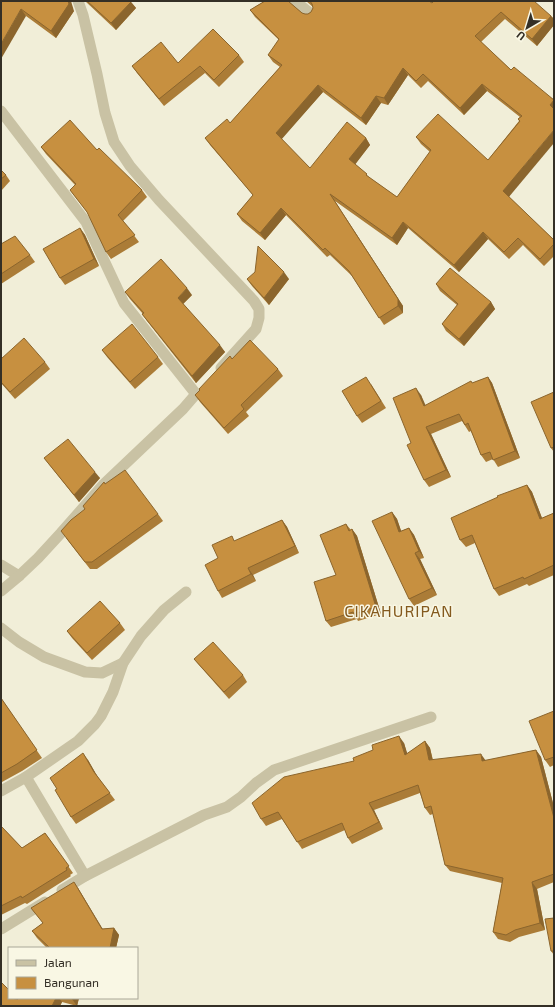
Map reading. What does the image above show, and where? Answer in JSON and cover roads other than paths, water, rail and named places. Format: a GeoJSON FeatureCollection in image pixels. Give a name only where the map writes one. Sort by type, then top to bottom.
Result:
{"type":"FeatureCollection","features":[{"type":"Feature","properties":{"kind":"street"},"geometry":{"type":"LineString","coordinates":[[78,1],[98,74],[105,113],[114,142],[130,166],[254,300],[259,309],[259,318],[256,329],[216,373]]}},
{"type":"Feature","properties":{"kind":"street"},"geometry":{"type":"LineString","coordinates":[[295,1],[311,14]]}},
{"type":"Feature","properties":{"kind":"street"},"geometry":{"type":"LineString","coordinates":[[1,111],[86,222],[124,303],[196,394]]}},
{"type":"Feature","properties":{"kind":"street"},"geometry":{"type":"LineString","coordinates":[[1,591],[38,558],[104,484],[183,409],[206,384]]}},
{"type":"Feature","properties":{"kind":"street"},"geometry":{"type":"LineString","coordinates":[[1,565],[19,576]]}},
{"type":"Feature","properties":{"kind":"street"},"geometry":{"type":"LineString","coordinates":[[1,791],[26,777],[78,741],[95,724],[101,716],[113,692],[123,663],[141,636],[164,610],[186,592]]}},
{"type":"Feature","properties":{"kind":"street"},"geometry":{"type":"LineString","coordinates":[[1,628],[19,642],[44,657],[85,672],[102,673],[123,663]]}},
{"type":"Feature","properties":{"kind":"street"},"geometry":{"type":"LineString","coordinates":[[1,929],[86,876],[204,815],[227,807],[241,798],[256,783],[274,770],[431,717]]}},
{"type":"Feature","properties":{"kind":"street"},"geometry":{"type":"LineString","coordinates":[[26,777],[86,876]]}},
{"type":"Feature","properties":{"kind":"district","name":"CIKAHURIPAN"},"geometry":{"type":"Point","coordinates":[399,611]}}]}
